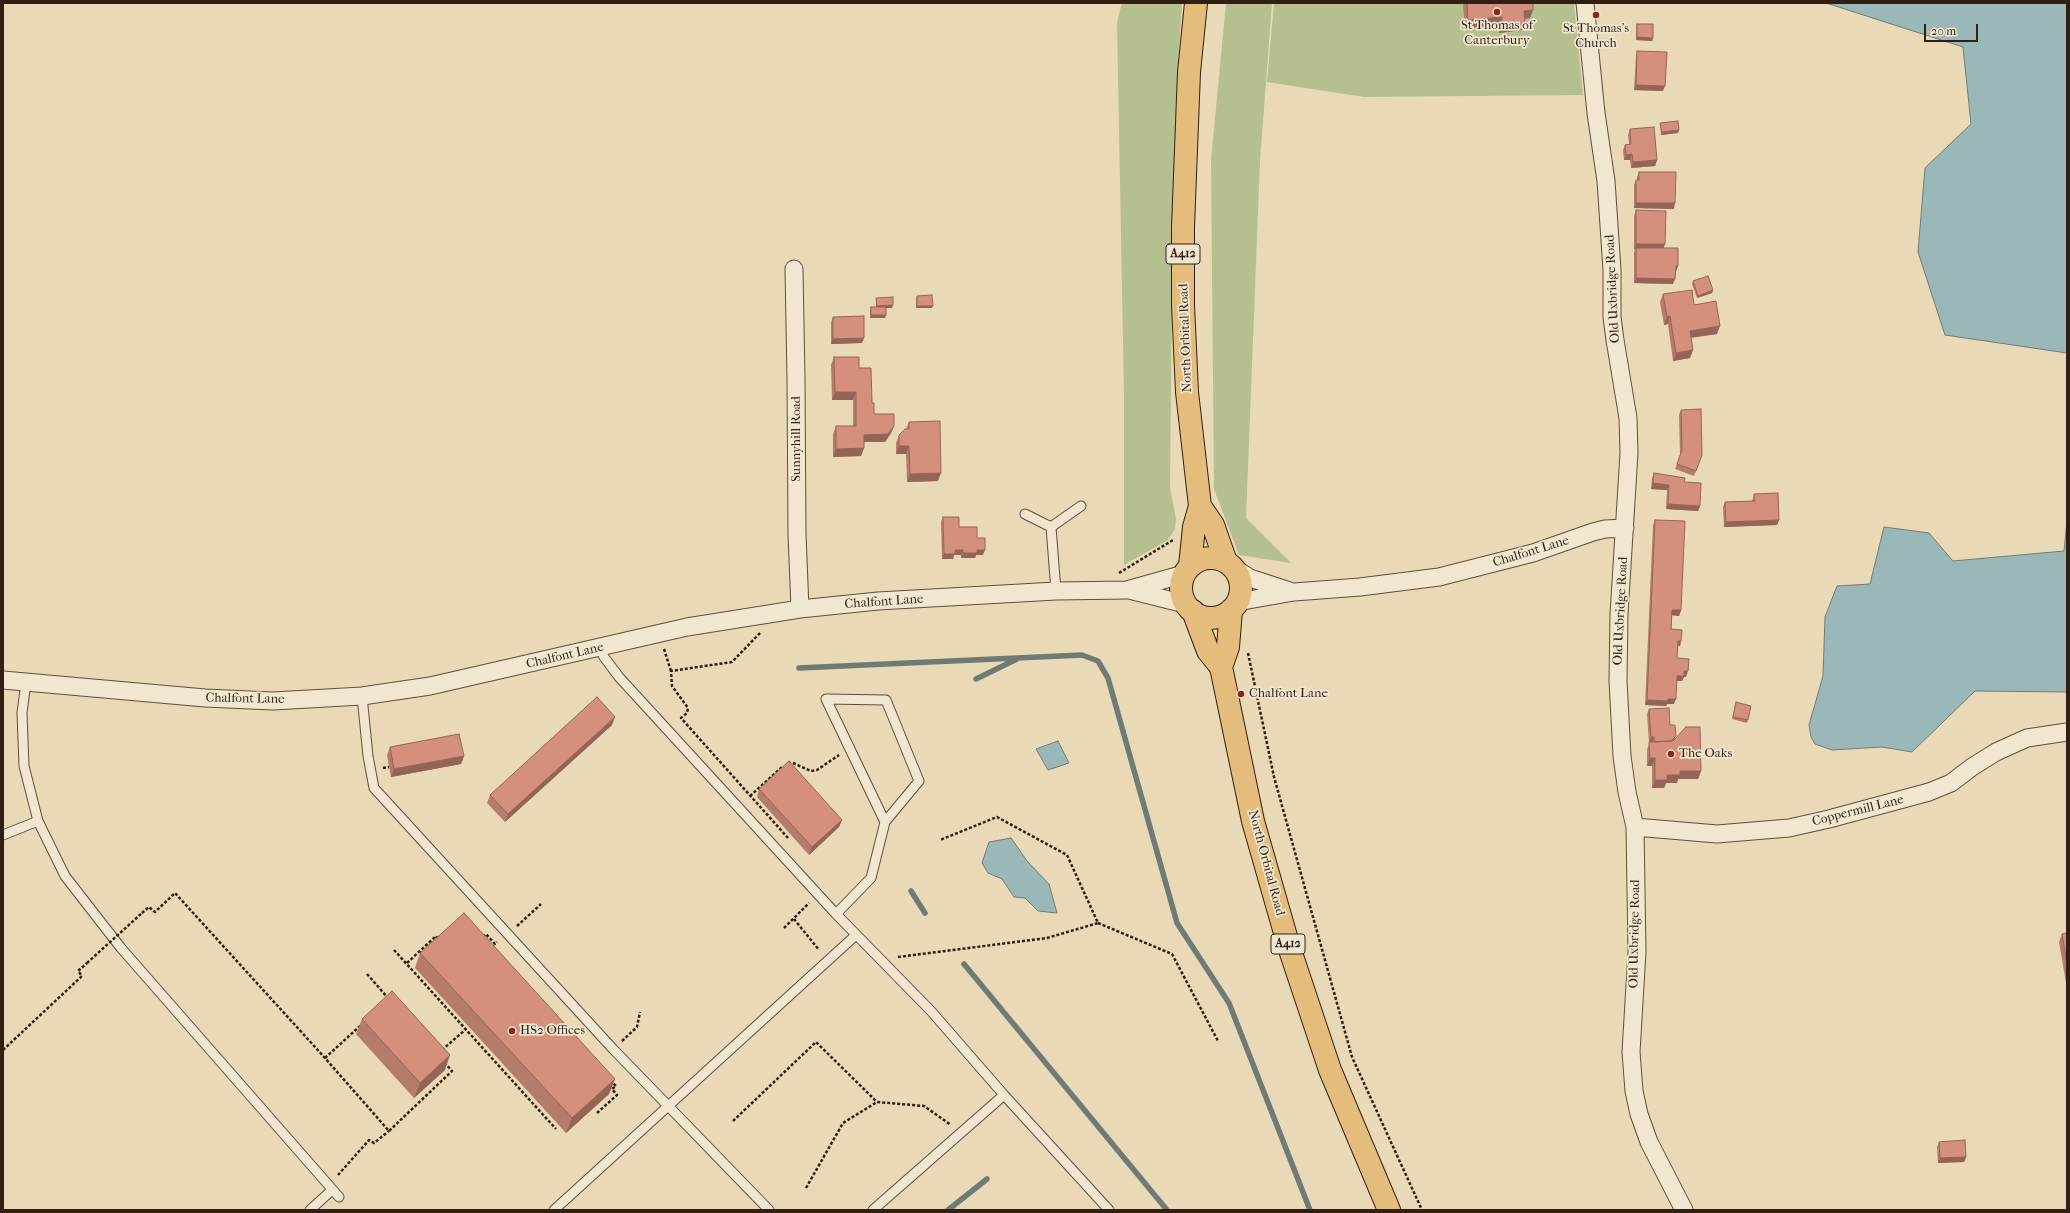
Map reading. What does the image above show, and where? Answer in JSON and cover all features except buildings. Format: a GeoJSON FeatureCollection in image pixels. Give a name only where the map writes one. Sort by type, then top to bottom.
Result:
{"type":"FeatureCollection","features":[{"type":"Feature","properties":{"kind":"main road","name":"North Orbital Road"},"geometry":{"type":"LineString","coordinates":[[1187,570],[1194,527],[1200,506],[1187,392],[1183,305],[1189,72],[1196,3]]}},
{"type":"Feature","properties":{"kind":"main road","name":"North Orbital Road"},"geometry":{"type":"LineString","coordinates":[[1200,506],[1213,525],[1230,565]]}},
{"type":"Feature","properties":{"kind":"main road"},"geometry":{"type":"LineString","coordinates":[[1221,667],[1228,647],[1234,606],[1240,592],[1239,578],[1230,565],[1209,558],[1199,560],[1187,570],[1181,584],[1182,594],[1189,607],[1202,616],[1212,618],[1222,615],[1234,606]]}},
{"type":"Feature","properties":{"kind":"main road","name":"North Orbital Road"},"geometry":{"type":"LineString","coordinates":[[1189,607],[1208,651],[1221,667],[1253,821],[1289,947],[1330,1070],[1389,1210]]}},
{"type":"Feature","properties":{"kind":"street","name":"Old Uxbridge Road"},"geometry":{"type":"LineString","coordinates":[[1585,3],[1596,113],[1606,181],[1612,270],[1614,332],[1628,418],[1629,453],[1619,614],[1618,681],[1622,756],[1627,792],[1635,826],[1637,952],[1631,1052],[1634,1091],[1638,1114],[1649,1142],[1684,1210]]}},
{"type":"Feature","properties":{"kind":"street","name":"Sunnyhill Road"},"geometry":{"type":"LineString","coordinates":[[794,269],[797,534],[800,609]]}},
{"type":"Feature","properties":{"kind":"street","name":"Chalfont Lane"},"geometry":{"type":"LineString","coordinates":[[1234,606],[1294,592],[1360,587],[1440,577],[1534,553],[1593,532],[1605,529],[1625,528]]}},
{"type":"Feature","properties":{"kind":"street","name":"Chalfont Lane"},"geometry":{"type":"LineString","coordinates":[[1230,565],[1250,578],[1294,592]]}},
{"type":"Feature","properties":{"kind":"street","name":"Chalfont Lane"},"geometry":{"type":"LineString","coordinates":[[1127,590],[1187,570]]}},
{"type":"Feature","properties":{"kind":"street","name":"Chalfont Lane"},"geometry":{"type":"LineString","coordinates":[[3,680],[205,698],[274,700],[362,696],[430,686],[687,627],[800,609],[878,601],[1056,591],[1127,590],[1189,607]]}},
{"type":"Feature","properties":{"kind":"street","name":"Coppermill Lane"},"geometry":{"type":"LineString","coordinates":[[1635,826],[1717,834],[1749,832],[1809,823],[1929,792],[1951,783],[1996,752],[2027,738],[2067,732]]}},
{"type":"Feature","properties":{"kind":"lane"},"geometry":{"type":"LineString","coordinates":[[1051,527],[1081,506]]}},
{"type":"Feature","properties":{"kind":"lane"},"geometry":{"type":"LineString","coordinates":[[1025,514],[1051,527]]}},
{"type":"Feature","properties":{"kind":"lane"},"geometry":{"type":"LineString","coordinates":[[1051,527],[1056,591]]}},
{"type":"Feature","properties":{"kind":"lane"},"geometry":{"type":"LineString","coordinates":[[599,647],[604,657],[619,677],[836,914],[931,1011],[1004,1095],[1109,1210]]}},
{"type":"Feature","properties":{"kind":"lane"},"geometry":{"type":"LineString","coordinates":[[26,682],[22,712],[24,766],[38,821],[65,876],[121,948],[333,1191],[310,1210]]}},
{"type":"Feature","properties":{"kind":"lane"},"geometry":{"type":"LineString","coordinates":[[362,696],[374,788],[668,1107],[769,1210]]}},
{"type":"Feature","properties":{"kind":"lane"},"geometry":{"type":"LineString","coordinates":[[836,914],[871,878],[885,822],[920,780],[886,700],[826,699],[885,822]]}},
{"type":"Feature","properties":{"kind":"lane"},"geometry":{"type":"LineString","coordinates":[[3,834],[38,821]]}},
{"type":"Feature","properties":{"kind":"lane"},"geometry":{"type":"LineString","coordinates":[[554,1210],[856,935]]}},
{"type":"Feature","properties":{"kind":"lane"},"geometry":{"type":"LineString","coordinates":[[872,1210],[1004,1095]]}},
{"type":"Feature","properties":{"kind":"path"},"geometry":{"type":"LineString","coordinates":[[764,614],[763,629],[732,662],[671,671],[672,686],[688,708],[687,713],[681,718],[791,842]]}},
{"type":"Feature","properties":{"kind":"path"},"geometry":{"type":"LineString","coordinates":[[1247,648],[1274,777],[1352,1057],[1422,1210]]}},
{"type":"Feature","properties":{"kind":"path"},"geometry":{"type":"LineString","coordinates":[[750,796],[786,764],[794,763],[811,771],[817,770],[849,748]]}},
{"type":"Feature","properties":{"kind":"path"},"geometry":{"type":"LineString","coordinates":[[940,840],[997,817],[1067,855],[1098,923]]}},
{"type":"Feature","properties":{"kind":"path"},"geometry":{"type":"LineString","coordinates":[[3,1050],[82,976],[78,971],[149,907],[155,912],[175,893],[325,1058],[389,1131]]}},
{"type":"Feature","properties":{"kind":"path"},"geometry":{"type":"LineString","coordinates":[[784,928],[810,903],[804,897]]}},
{"type":"Feature","properties":{"kind":"path"},"geometry":{"type":"LineString","coordinates":[[794,920],[828,961]]}},
{"type":"Feature","properties":{"kind":"path"},"geometry":{"type":"LineString","coordinates":[[879,959],[1047,938],[1098,923],[1172,954],[1218,1041]]}},
{"type":"Feature","properties":{"kind":"path"},"geometry":{"type":"LineString","coordinates":[[407,963],[436,936],[439,939],[444,935]]}},
{"type":"Feature","properties":{"kind":"path"},"geometry":{"type":"LineString","coordinates":[[394,950],[556,1129]]}},
{"type":"Feature","properties":{"kind":"path"},"geometry":{"type":"LineString","coordinates":[[367,974],[389,1000]]}},
{"type":"Feature","properties":{"kind":"path"},"geometry":{"type":"LineString","coordinates":[[325,1058],[366,1021]]}},
{"type":"Feature","properties":{"kind":"path"},"geometry":{"type":"LineString","coordinates":[[438,1054],[465,1030]]}},
{"type":"Feature","properties":{"kind":"path"},"geometry":{"type":"LineString","coordinates":[[733,1121],[816,1042],[877,1102]]}},
{"type":"Feature","properties":{"kind":"path"},"geometry":{"type":"LineString","coordinates":[[333,1191],[369,1140],[374,1143],[389,1131],[452,1071],[442,1060]]}},
{"type":"Feature","properties":{"kind":"path"},"geometry":{"type":"LineString","coordinates":[[607,1083],[612,1089]]}},
{"type":"Feature","properties":{"kind":"path"},"geometry":{"type":"LineString","coordinates":[[806,1188],[842,1123],[877,1102],[924,1106],[962,1132]]}},
{"type":"Feature","properties":{"kind":"green space"},"geometry":{"type":"Polygon","coordinates":[[[1122,3],[1182,3],[1173,187],[1170,488],[1176,519],[1175,529],[1168,540],[1124,565],[1124,395],[1117,22],[1122,3]]]}},
{"type":"Feature","properties":{"kind":"green space"},"geometry":{"type":"Polygon","coordinates":[[[1226,3],[1272,3],[1260,161],[1246,518],[1291,563],[1239,555],[1214,489],[1211,160],[1226,3]]]}},
{"type":"Feature","properties":{"kind":"green space"},"geometry":{"type":"Polygon","coordinates":[[[1274,3],[1574,3],[1583,95],[1364,97],[1267,82],[1274,3]]]}},
{"type":"Feature","properties":{"kind":"water"},"geometry":{"type":"Polygon","coordinates":[[[1826,3],[2067,3],[2067,353],[1945,335],[1918,252],[1925,168],[1971,124],[1963,47],[1826,3]]]}},
{"type":"Feature","properties":{"kind":"water"},"geometry":{"type":"Polygon","coordinates":[[[2067,521],[2067,692],[1975,691],[1912,752],[1882,747],[1832,750],[1815,744],[1811,737],[1809,725],[1823,676],[1825,617],[1837,586],[1870,584],[1884,527],[1929,533],[1953,561],[2064,551],[2067,521]]]}},
{"type":"Feature","properties":{"kind":"water"},"geometry":{"type":"Polygon","coordinates":[[[1058,741],[1069,763],[1048,770],[1036,749],[1058,741]]]}},
{"type":"Feature","properties":{"kind":"water"},"geometry":{"type":"Polygon","coordinates":[[[1011,838],[1027,861],[1049,884],[1057,913],[1038,911],[1025,898],[1014,897],[1002,879],[988,873],[982,863],[989,842],[1011,838]]]}},
{"type":"Feature","properties":{"kind":"waterway"},"geometry":{"type":"LineString","coordinates":[[799,668],[1082,655],[1098,661],[1108,678],[1177,923],[1229,1003],[1310,1210]]}},
{"type":"Feature","properties":{"kind":"waterway"},"geometry":{"type":"LineString","coordinates":[[976,679],[1017,659]]}},
{"type":"Feature","properties":{"kind":"waterway"},"geometry":{"type":"LineString","coordinates":[[911,891],[925,913]]}},
{"type":"Feature","properties":{"kind":"waterway"},"geometry":{"type":"LineString","coordinates":[[964,964],[1167,1210]]}},
{"type":"Feature","properties":{"kind":"waterway"},"geometry":{"type":"LineString","coordinates":[[948,1210],[987,1179]]}},
{"type":"Feature","properties":{"kind":"place","name":"St Thomas of Canterbury"},"geometry":{"type":"Point","coordinates":[1497,12]}},
{"type":"Feature","properties":{"kind":"place","name":"St Thomas's Church"},"geometry":{"type":"Point","coordinates":[1596,15]}},
{"type":"Feature","properties":{"kind":"place","name":"Chalfont Lane"},"geometry":{"type":"Point","coordinates":[1241,694]}},
{"type":"Feature","properties":{"kind":"place","name":"The Oaks"},"geometry":{"type":"Point","coordinates":[1671,754]}},
{"type":"Feature","properties":{"kind":"place","name":"HS2 Offices"},"geometry":{"type":"Point","coordinates":[512,1031]}}]}
